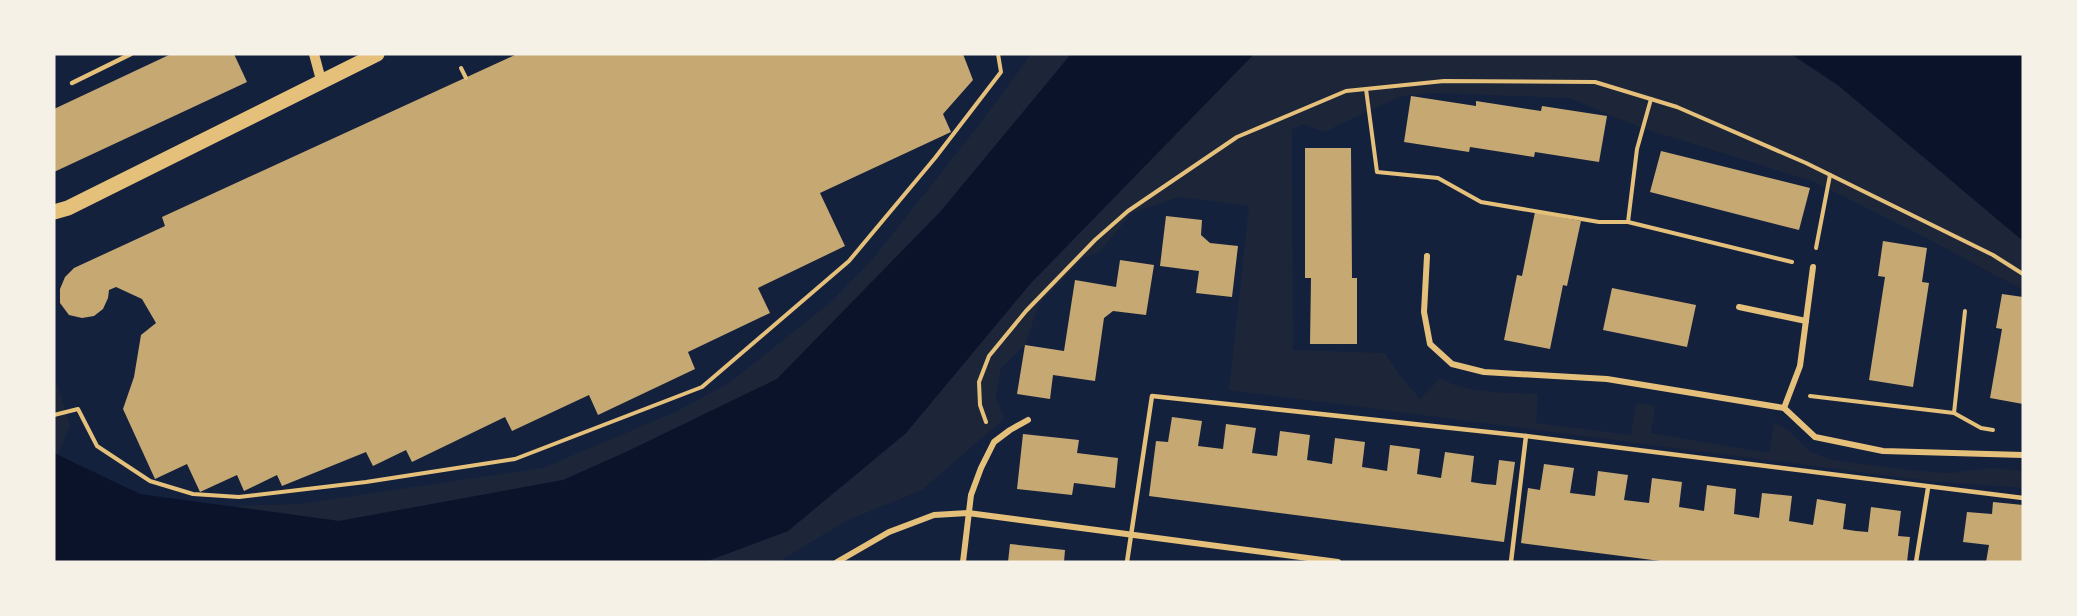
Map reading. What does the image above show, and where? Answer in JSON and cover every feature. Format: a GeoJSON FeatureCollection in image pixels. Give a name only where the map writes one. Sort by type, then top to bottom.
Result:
{"type":"FeatureCollection","features":[{"type":"Feature","properties":{"kind":"main road"},"geometry":{"type":"LineString","coordinates":[[54,212],[377,54]]}},
{"type":"Feature","properties":{"kind":"street"},"geometry":{"type":"LineString","coordinates":[[314,54],[321,80]]}},
{"type":"Feature","properties":{"kind":"street"},"geometry":{"type":"LineString","coordinates":[[1427,256],[1424,312],[1430,344],[1452,364],[1484,372],[1607,379],[1785,408],[1815,437],[1883,451],[2023,455]]}},
{"type":"Feature","properties":{"kind":"street"},"geometry":{"type":"LineString","coordinates":[[1785,408],[1800,366],[1813,267]]}},
{"type":"Feature","properties":{"kind":"street"},"geometry":{"type":"LineString","coordinates":[[1739,307],[1806,321]]}},
{"type":"Feature","properties":{"kind":"street"},"geometry":{"type":"LineString","coordinates":[[963,562],[971,495],[994,442],[1028,420]]}},
{"type":"Feature","properties":{"kind":"street"},"geometry":{"type":"LineString","coordinates":[[837,562],[889,532],[934,515],[968,513],[1338,562]]}},
{"type":"Feature","properties":{"kind":"lane"},"geometry":{"type":"LineString","coordinates":[[72,83],[131,54]]}},
{"type":"Feature","properties":{"kind":"lane"},"geometry":{"type":"LineString","coordinates":[[1127,562],[1152,396],[1526,436],[1928,488],[2023,498]]}},
{"type":"Feature","properties":{"kind":"lane"},"geometry":{"type":"LineString","coordinates":[[1511,562],[1526,436]]}},
{"type":"Feature","properties":{"kind":"lane"},"geometry":{"type":"LineString","coordinates":[[1916,562],[1928,488]]}},
{"type":"Feature","properties":{"kind":"path"},"geometry":{"type":"LineString","coordinates":[[54,415],[78,409],[97,446],[150,481],[193,494],[239,497],[366,482],[515,459],[592,430],[702,387],[849,261],[1001,72],[998,54]]}},
{"type":"Feature","properties":{"kind":"path"},"geometry":{"type":"LineString","coordinates":[[461,68],[466,78]]}},
{"type":"Feature","properties":{"kind":"path"},"geometry":{"type":"LineString","coordinates":[[994,442],[980,405],[979,382],[989,356],[1020,318],[1095,240],[1128,211],[1237,137],[1346,90],[1444,81],[1595,82],[1677,107],[1830,175],[1993,255],[2023,274]]}},
{"type":"Feature","properties":{"kind":"path"},"geometry":{"type":"LineString","coordinates":[[1366,89],[1377,172],[1438,178],[1481,202],[1599,222],[1628,222],[1813,267],[1830,175]]}},
{"type":"Feature","properties":{"kind":"path"},"geometry":{"type":"LineString","coordinates":[[1628,222],[1636,149],[1651,99]]}},
{"type":"Feature","properties":{"kind":"path"},"geometry":{"type":"LineString","coordinates":[[1954,413],[1965,311]]}},
{"type":"Feature","properties":{"kind":"path"},"geometry":{"type":"LineString","coordinates":[[1790,393],[1954,413],[1981,428],[2004,432]]}},
{"type":"Feature","properties":{"kind":"shaded area"},"geometry":{"type":"Polygon","coordinates":[[[1031,54],[1071,54],[941,211],[777,379],[563,480],[339,521],[232,506],[299,504],[543,468],[675,412],[729,383],[831,302],[872,260],[982,121],[1031,54]]]}},
{"type":"Feature","properties":{"kind":"shaded area"},"geometry":{"type":"Polygon","coordinates":[[[1071,54],[1254,54],[1031,283],[906,433],[788,531],[705,562],[54,562],[54,453],[140,494],[339,521],[563,480],[777,379],[941,211],[1071,54]]]}},
{"type":"Feature","properties":{"kind":"shaded area"},"geometry":{"type":"Polygon","coordinates":[[[1254,54],[1791,54],[1839,86],[2023,241],[2023,290],[1815,182],[1642,128],[1569,98],[1435,93],[1401,96],[1324,132],[1303,124],[1292,130],[1293,350],[1385,353],[1420,399],[1440,378],[1475,390],[1538,394],[1536,423],[1631,435],[1636,403],[1655,406],[1651,433],[1769,453],[1774,422],[1788,430],[1810,452],[1832,460],[1950,473],[1994,468],[2023,471],[2023,488],[1929,481],[1229,390],[1249,206],[1179,197],[1132,213],[1099,252],[1083,258],[1039,304],[1025,345],[1001,368],[996,397],[1004,419],[922,490],[846,521],[778,562],[705,562],[788,531],[906,433],[1031,283],[1254,54]]]}},
{"type":"Feature","properties":{"kind":"shaded area"},"geometry":{"type":"Polygon","coordinates":[[[1791,54],[2023,54],[2023,241],[1839,86],[1791,54]]]}},
{"type":"Feature","properties":{"kind":"shaded area"},"geometry":{"type":"Polygon","coordinates":[[[54,374],[70,425],[58,455],[54,453],[54,374]]]}},
{"type":"Feature","properties":{"kind":"building"},"geometry":{"type":"Polygon","coordinates":[[[171,54],[234,54],[247,82],[54,172],[54,109],[171,54]]]}},
{"type":"Feature","properties":{"kind":"building"},"geometry":{"type":"Polygon","coordinates":[[[517,54],[963,54],[973,80],[943,114],[951,132],[820,193],[845,246],[758,288],[770,313],[688,352],[695,369],[598,415],[589,395],[512,431],[505,417],[412,462],[406,450],[373,466],[366,452],[282,486],[277,475],[244,491],[237,475],[200,492],[187,464],[155,479],[123,409],[134,377],[141,335],[156,323],[142,299],[116,287],[109,290],[103,309],[94,316],[82,318],[69,315],[60,303],[60,289],[65,277],[74,268],[165,226],[162,217],[517,54]]]}},
{"type":"Feature","properties":{"kind":"building"},"geometry":{"type":"Polygon","coordinates":[[[1411,96],[1476,106],[1476,101],[1541,111],[1542,106],[1607,116],[1599,162],[1535,152],[1534,157],[1470,147],[1469,152],[1404,142],[1411,96]]]}},
{"type":"Feature","properties":{"kind":"building"},"geometry":{"type":"Polygon","coordinates":[[[1305,148],[1351,148],[1352,278],[1357,278],[1357,344],[1310,344],[1311,278],[1305,278],[1305,148]]]}},
{"type":"Feature","properties":{"kind":"building"},"geometry":{"type":"Polygon","coordinates":[[[1661,151],[1810,188],[1799,230],[1650,192],[1661,151]]]}},
{"type":"Feature","properties":{"kind":"building"},"geometry":{"type":"Polygon","coordinates":[[[1535,212],[1581,221],[1567,286],[1563,285],[1550,349],[1504,340],[1517,275],[1522,276],[1535,212]]]}},
{"type":"Feature","properties":{"kind":"building"},"geometry":{"type":"Polygon","coordinates":[[[1166,216],[1202,220],[1201,235],[1210,243],[1238,246],[1232,297],[1196,293],[1199,271],[1160,266],[1166,216]]]}},
{"type":"Feature","properties":{"kind":"building"},"geometry":{"type":"Polygon","coordinates":[[[1883,241],[1927,248],[1922,282],[1929,283],[1913,387],[1869,380],[1885,277],[1878,276],[1883,241]]]}},
{"type":"Feature","properties":{"kind":"building"},"geometry":{"type":"Polygon","coordinates":[[[1120,260],[1154,265],[1146,315],[1113,311],[1104,318],[1095,381],[1053,375],[1050,399],[1017,394],[1025,345],[1064,351],[1075,280],[1116,287],[1120,260]]]}},
{"type":"Feature","properties":{"kind":"building"},"geometry":{"type":"Polygon","coordinates":[[[1612,288],[1696,305],[1687,347],[1603,330],[1612,288]]]}},
{"type":"Feature","properties":{"kind":"building"},"geometry":{"type":"Polygon","coordinates":[[[2002,294],[2023,297],[2023,404],[1990,398],[2002,329],[1996,328],[2002,294]]]}},
{"type":"Feature","properties":{"kind":"building"},"geometry":{"type":"Polygon","coordinates":[[[1172,417],[1202,421],[1198,446],[1223,449],[1226,424],[1256,428],[1252,453],[1277,456],[1280,431],[1310,435],[1307,460],[1332,464],[1335,438],[1365,442],[1362,467],[1387,471],[1390,445],[1420,449],[1417,474],[1441,478],[1445,452],[1474,456],[1471,482],[1484,484],[1496,485],[1499,460],[1515,462],[1504,542],[1149,496],[1156,441],[1168,442],[1172,417]]]}},
{"type":"Feature","properties":{"kind":"building"},"geometry":{"type":"Polygon","coordinates":[[[1023,434],[1079,440],[1077,453],[1118,458],[1115,488],[1074,483],[1072,495],[1017,489],[1023,434]]]}},
{"type":"Feature","properties":{"kind":"building"},"geometry":{"type":"Polygon","coordinates":[[[1544,464],[1574,468],[1570,493],[1595,496],[1598,471],[1628,475],[1624,500],[1649,503],[1652,478],[1682,482],[1679,507],[1704,511],[1707,485],[1736,489],[1734,514],[1759,518],[1762,493],[1792,496],[1789,521],[1813,525],[1817,499],[1846,504],[1843,529],[1856,531],[1868,532],[1871,507],[1901,511],[1898,536],[1910,537],[1907,562],[1668,562],[1521,543],[1528,488],[1540,490],[1544,464]]]}},
{"type":"Feature","properties":{"kind":"building"},"geometry":{"type":"Polygon","coordinates":[[[1993,502],[2023,505],[2023,562],[1986,562],[1989,545],[1963,542],[1967,512],[1992,514],[1993,502]]]}},
{"type":"Feature","properties":{"kind":"building"},"geometry":{"type":"Polygon","coordinates":[[[1010,544],[1065,550],[1064,562],[1008,562],[1010,544]]]}}]}
